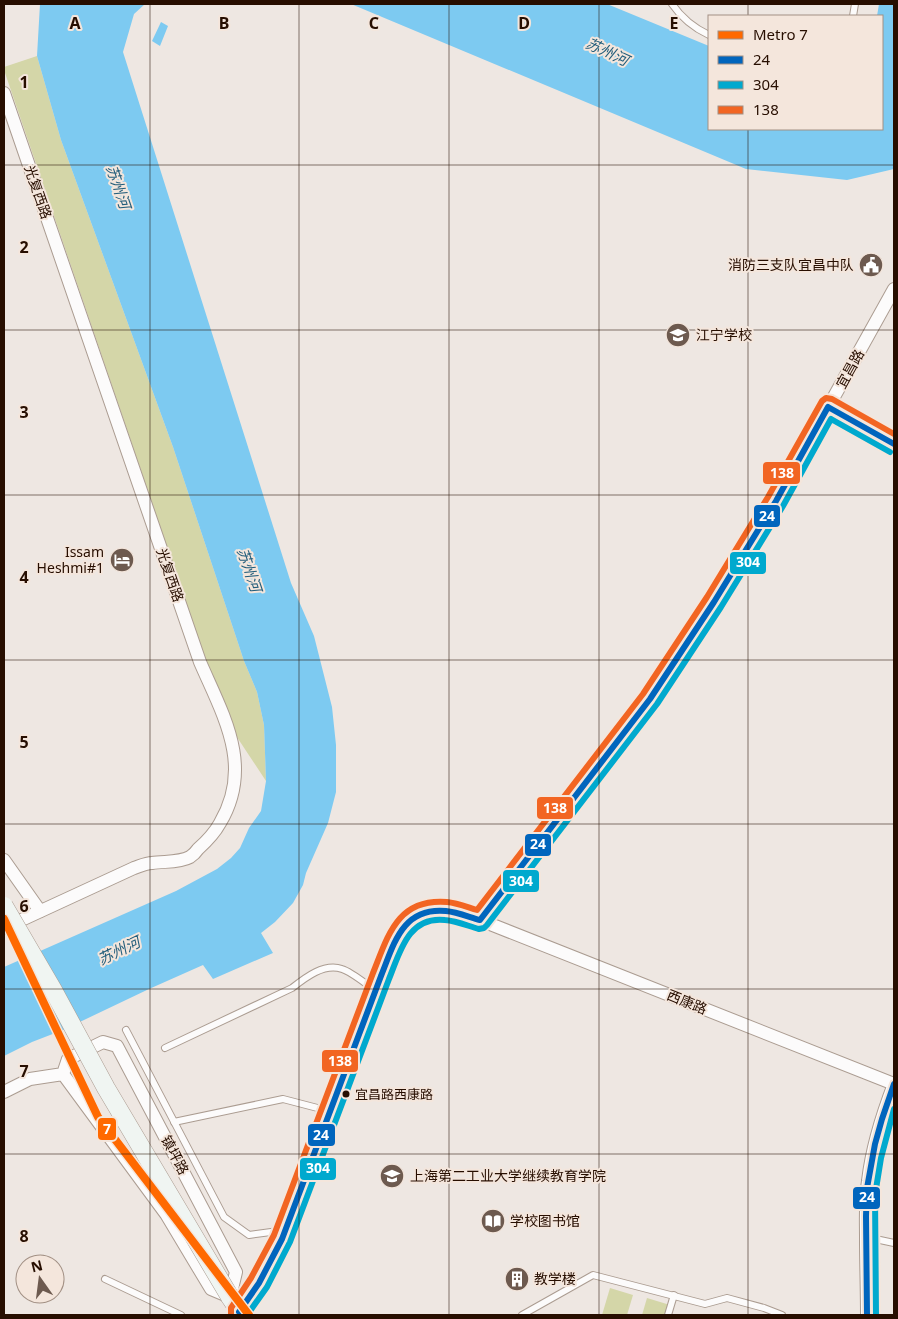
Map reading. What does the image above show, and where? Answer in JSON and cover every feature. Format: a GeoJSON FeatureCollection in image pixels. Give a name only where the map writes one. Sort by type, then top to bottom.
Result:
{"type":"FeatureCollection","features":[{"type":"Feature","properties":{"kind":"main road","name":"镇坪路"},"geometry":{"type":"LineString","coordinates":[[4,906],[53,990],[106,1088],[237,1310]]}},
{"type":"Feature","properties":{"kind":"street","name":"光复西路"},"geometry":{"type":"LineString","coordinates":[[4,94],[200,662],[234,746],[236,767],[233,794],[224,817],[211,838],[190,857],[177,861],[151,863],[134,868],[4,928]]}},
{"type":"Feature","properties":{"kind":"street","name":"宜昌路"},"geometry":{"type":"LineString","coordinates":[[480,920],[650,699],[714,602],[776,500],[894,288]]}},
{"type":"Feature","properties":{"kind":"street"},"geometry":{"type":"LineString","coordinates":[[828,407],[894,444]]}},
{"type":"Feature","properties":{"kind":"street"},"geometry":{"type":"LineString","coordinates":[[4,860],[40,911]]}},
{"type":"Feature","properties":{"kind":"street"},"geometry":{"type":"LineString","coordinates":[[4,1092],[30,1078],[63,1074],[166,1214],[211,1289],[237,1310],[259,1283],[286,1230],[329,1111],[396,940],[404,926],[416,916],[430,911],[447,911],[480,920]]}},
{"type":"Feature","properties":{"kind":"street","name":"西康路"},"geometry":{"type":"LineString","coordinates":[[480,920],[894,1084]]}},
{"type":"Feature","properties":{"kind":"street","name":"镇坪路"},"geometry":{"type":"LineString","coordinates":[[63,1074],[68,1059],[102,1042],[117,1046],[236,1272],[237,1310]]}},
{"type":"Feature","properties":{"kind":"street"},"geometry":{"type":"LineString","coordinates":[[867,1315],[866,1237],[868,1182],[872,1157],[885,1108],[894,1084]]}},
{"type":"Feature","properties":{"kind":"lane"},"geometry":{"type":"LineString","coordinates":[[672,4],[685,19],[708,34]]}},
{"type":"Feature","properties":{"kind":"lane"},"geometry":{"type":"LineString","coordinates":[[165,1048],[292,988],[306,977],[318,971],[334,967],[344,969],[376,991]]}},
{"type":"Feature","properties":{"kind":"lane"},"geometry":{"type":"LineString","coordinates":[[126,1030],[224,1217],[249,1235],[286,1230]]}},
{"type":"Feature","properties":{"kind":"lane"},"geometry":{"type":"LineString","coordinates":[[174,1122],[283,1098],[329,1111]]}},
{"type":"Feature","properties":{"kind":"lane"},"geometry":{"type":"LineString","coordinates":[[866,1237],[894,1244]]}},
{"type":"Feature","properties":{"kind":"lane"},"geometry":{"type":"LineString","coordinates":[[522,1315],[593,1275],[705,1304],[728,1298],[782,1315]]}},
{"type":"Feature","properties":{"kind":"lane"},"geometry":{"type":"LineString","coordinates":[[105,1279],[181,1315]]}},
{"type":"Feature","properties":{"kind":"lane"},"geometry":{"type":"LineString","coordinates":[[668,1315],[674,1295]]}},
{"type":"Feature","properties":{"kind":"green space"},"geometry":{"type":"Polygon","coordinates":[[[37,56],[61,140],[173,447],[244,661],[257,692],[264,725],[266,781],[227,722],[4,70],[4,67],[37,56]]]}},
{"type":"Feature","properties":{"kind":"green space"},"geometry":{"type":"Polygon","coordinates":[[[610,1288],[633,1295],[627,1315],[602,1315],[610,1288]]]}},
{"type":"Feature","properties":{"kind":"green space"},"geometry":{"type":"Polygon","coordinates":[[[647,1298],[670,1305],[667,1315],[642,1315],[647,1298]]]}},
{"type":"Feature","properties":{"kind":"water","name":"苏州河"},"geometry":{"type":"Polygon","coordinates":[[[40,4],[145,4],[134,14],[123,52],[291,583],[314,636],[332,707],[336,745],[336,792],[328,823],[306,873],[303,885],[293,903],[275,922],[261,933],[273,953],[213,979],[203,965],[4,1056],[4,967],[176,891],[217,869],[240,848],[249,828],[261,811],[266,781],[264,725],[257,692],[244,661],[173,447],[61,140],[37,56],[40,4]]]}},
{"type":"Feature","properties":{"kind":"water","name":"苏州河"},"geometry":{"type":"Polygon","coordinates":[[[351,4],[607,4],[708,46],[708,130],[883,130],[883,15],[877,15],[879,4],[894,4],[894,169],[847,180],[746,169],[351,4]]]}},
{"type":"Feature","properties":{"kind":"water"},"geometry":{"type":"Polygon","coordinates":[[[161,22],[168,26],[160,46],[152,41],[161,22]]]}},
{"type":"Feature","properties":{"kind":"metro line","name":"7"},"geometry":{"type":"LineString","coordinates":[[4,919],[98,1117],[249,1315]]}},
{"type":"Feature","properties":{"kind":"transit line","name":"138"},"geometry":{"type":"LineString","coordinates":[[231,1315],[231,1308],[251,1278],[274,1235],[373,973],[390,933],[397,922],[416,906],[430,902],[447,902],[477,910],[643,694],[707,597],[768,497],[822,401],[826,398],[832,399],[894,434]]}},
{"type":"Feature","properties":{"kind":"transit line","name":"24"},"geometry":{"type":"LineString","coordinates":[[242,1315],[239,1312],[259,1283],[282,1239],[390,952],[402,930],[419,915],[431,911],[459,913],[480,920],[650,699],[714,602],[776,501],[828,407],[894,444]]}},
{"type":"Feature","properties":{"kind":"transit line","name":"304"},"geometry":{"type":"LineString","coordinates":[[250,1311],[267,1287],[290,1242],[389,979],[407,938],[422,924],[432,920],[458,922],[479,929],[487,925],[657,704],[721,607],[783,506],[831,419],[890,452]]}},
{"type":"Feature","properties":{"kind":"transit line","name":"24"},"geometry":{"type":"LineString","coordinates":[[867,1315],[867,1188],[875,1144],[894,1084]]}},
{"type":"Feature","properties":{"kind":"transit line","name":"304"},"geometry":{"type":"LineString","coordinates":[[876,1315],[875,1195],[881,1158],[894,1109]]}},
{"type":"Feature","properties":{"kind":"place","name":"消防三支队宜昌中队"},"geometry":{"type":"Point","coordinates":[871,265]}},
{"type":"Feature","properties":{"kind":"place","name":"江宁学校"},"geometry":{"type":"Point","coordinates":[678,335]}},
{"type":"Feature","properties":{"kind":"place","name":"Issam Heshmi#1"},"geometry":{"type":"Point","coordinates":[122,560]}},
{"type":"Feature","properties":{"kind":"place","name":"宜昌路西康路"},"geometry":{"type":"Point","coordinates":[346,1094]}},
{"type":"Feature","properties":{"kind":"place","name":"上海第二工业大学继续教育学院"},"geometry":{"type":"Point","coordinates":[392,1176]}},
{"type":"Feature","properties":{"kind":"place","name":"学校图书馆"},"geometry":{"type":"Point","coordinates":[493,1221]}},
{"type":"Feature","properties":{"kind":"place","name":"教学楼"},"geometry":{"type":"Point","coordinates":[517,1279]}}]}
